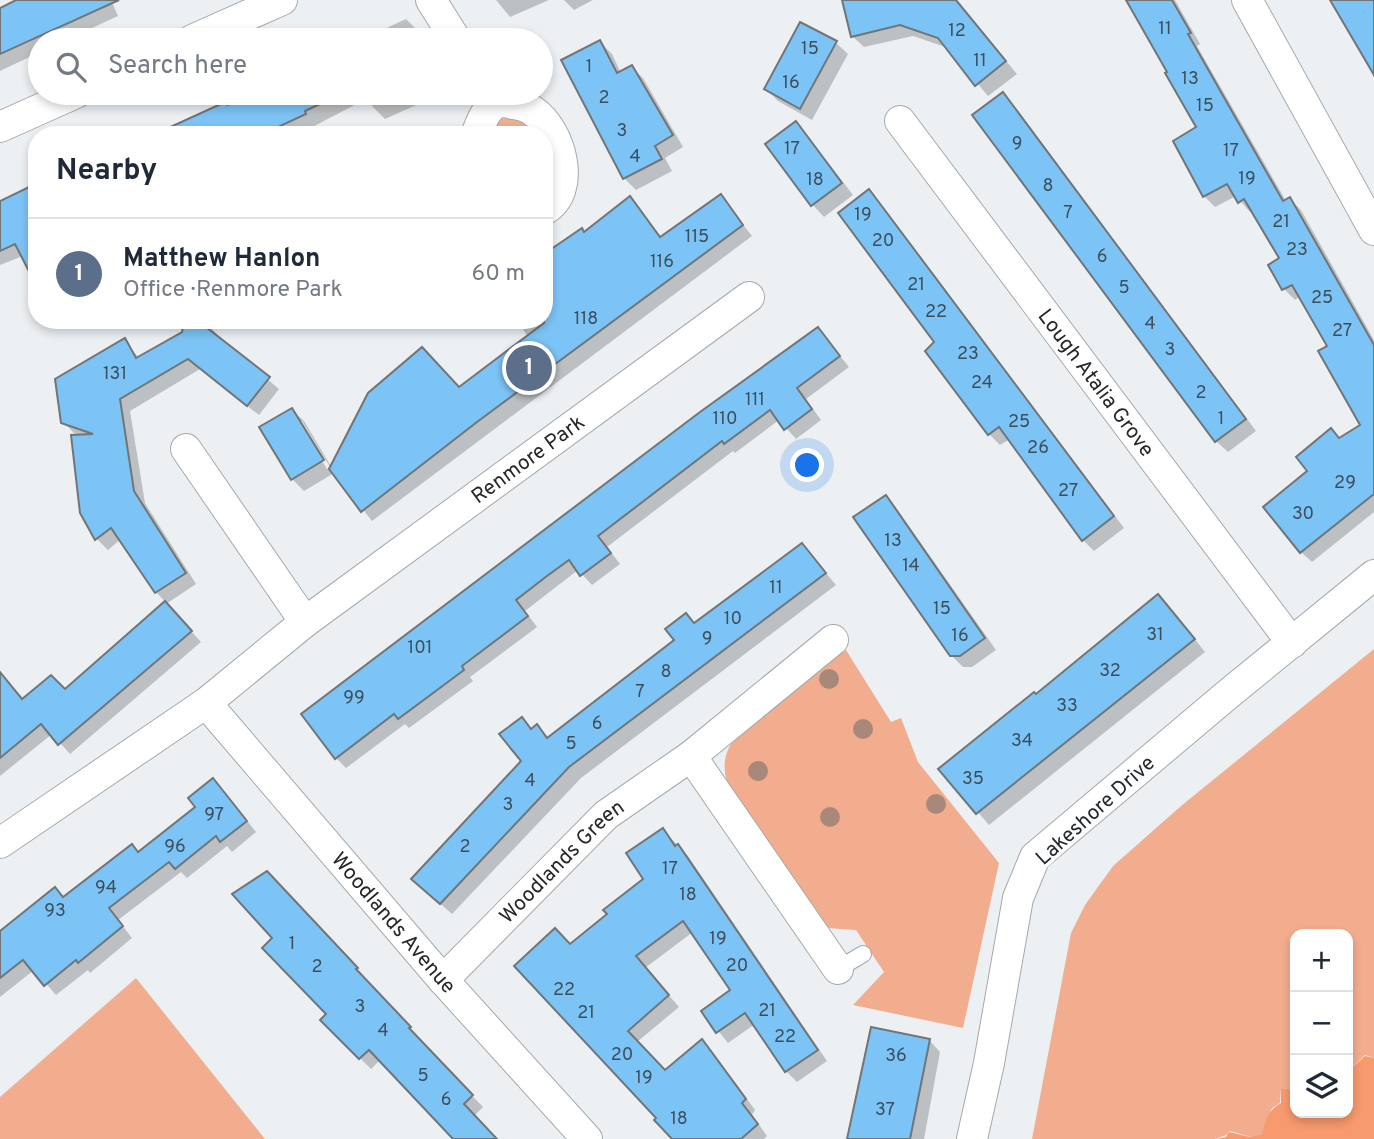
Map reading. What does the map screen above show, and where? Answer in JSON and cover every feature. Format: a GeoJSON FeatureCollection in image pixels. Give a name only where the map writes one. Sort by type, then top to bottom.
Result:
{"type":"FeatureCollection","features":[{"type":"Feature","properties":{"kind":"street"},"geometry":{"type":"LineString","coordinates":[[219,28],[282,0]]}},
{"type":"Feature","properties":{"kind":"street"},"geometry":{"type":"LineString","coordinates":[[431,0],[448,28]]}},
{"type":"Feature","properties":{"kind":"street"},"geometry":{"type":"LineString","coordinates":[[1247,0],[1374,230]]}},
{"type":"Feature","properties":{"kind":"street"},"geometry":{"type":"LineString","coordinates":[[0,127],[49,105]]}},
{"type":"Feature","properties":{"kind":"street"},"geometry":{"type":"LineString","coordinates":[[480,126],[490,105]]}},
{"type":"Feature","properties":{"kind":"street"},"geometry":{"type":"LineString","coordinates":[[518,105],[532,110],[546,126]]}},
{"type":"Feature","properties":{"kind":"street","name":"Lough Atalia Grove"},"geometry":{"type":"LineString","coordinates":[[900,121],[1292,643]]}},
{"type":"Feature","properties":{"kind":"street"},"geometry":{"type":"LineString","coordinates":[[553,139],[562,163],[563,186],[557,201],[553,204]]}},
{"type":"Feature","properties":{"kind":"street","name":"Renmore Park"},"geometry":{"type":"LineString","coordinates":[[0,843],[206,703],[305,622],[749,297]]}},
{"type":"Feature","properties":{"kind":"street"},"geometry":{"type":"LineString","coordinates":[[186,449],[305,622]]}},
{"type":"Feature","properties":{"kind":"street","name":"Lakeshore Drive"},"geometry":{"type":"LineString","coordinates":[[972,1139],[989,1063],[1018,898],[1035,857],[1374,575]]}},
{"type":"Feature","properties":{"kind":"street","name":"Woodlands Green"},"geometry":{"type":"LineString","coordinates":[[443,980],[606,815],[691,756],[833,640]]}},
{"type":"Feature","properties":{"kind":"street","name":"Woodlands Avenue"},"geometry":{"type":"LineString","coordinates":[[206,703],[443,980],[587,1139]]}},
{"type":"Feature","properties":{"kind":"street"},"geometry":{"type":"LineString","coordinates":[[691,756],[850,961]]}},
{"type":"Feature","properties":{"kind":"shaded area"},"geometry":{"type":"Polygon","coordinates":[[[496,119],[526,121],[531,126],[492,126],[496,119]]]}},
{"type":"Feature","properties":{"kind":"shaded area"},"geometry":{"type":"Polygon","coordinates":[[[1374,649],[1374,1058],[1365,1055],[1353,1066],[1353,929],[1290,929],[1290,1089],[1281,1088],[1280,1103],[1272,1108],[1262,1134],[1251,1137],[1230,1131],[1215,1139],[1032,1139],[1071,933],[1085,905],[1113,866],[1181,806],[1374,649]]]}},
{"type":"Feature","properties":{"kind":"shaded area"},"geometry":{"type":"Polygon","coordinates":[[[846,650],[891,722],[901,718],[918,762],[999,863],[963,1028],[853,1005],[884,972],[856,930],[827,928],[726,779],[728,750],[741,730],[846,650]]]}},
{"type":"Feature","properties":{"kind":"shaded area"},"geometry":{"type":"Polygon","coordinates":[[[136,978],[265,1139],[0,1139],[0,1097],[136,978]]]}},
{"type":"Feature","properties":{"kind":"shaded area"},"geometry":{"type":"Polygon","coordinates":[[[1365,1056],[1374,1058],[1374,1139],[1216,1139],[1226,1137],[1229,1132],[1250,1137],[1262,1134],[1270,1113],[1281,1103],[1281,1088],[1290,1089],[1290,1118],[1353,1118],[1353,1067],[1365,1056]]]}},
{"type":"Feature","properties":{"kind":"building"},"geometry":{"type":"Polygon","coordinates":[[[16,0],[119,0],[57,28],[28,28],[28,41],[0,54],[0,8],[16,0]]]}},
{"type":"Feature","properties":{"kind":"building"},"geometry":{"type":"Polygon","coordinates":[[[842,0],[956,0],[1006,61],[975,86],[938,38],[900,25],[851,37],[842,0]]]}},
{"type":"Feature","properties":{"kind":"building"},"geometry":{"type":"Polygon","coordinates":[[[1126,0],[1172,0],[1191,33],[1188,34],[1283,201],[1290,197],[1374,345],[1374,494],[1300,553],[1263,507],[1307,471],[1296,457],[1331,428],[1339,438],[1360,425],[1318,351],[1327,346],[1292,285],[1282,290],[1268,265],[1279,258],[1244,199],[1238,203],[1227,184],[1203,197],[1173,141],[1196,127],[1126,0]]]}},
{"type":"Feature","properties":{"kind":"building"},"geometry":{"type":"Polygon","coordinates":[[[1330,0],[1374,0],[1374,75],[1330,0]]]}},
{"type":"Feature","properties":{"kind":"building"},"geometry":{"type":"Polygon","coordinates":[[[800,22],[837,41],[800,109],[764,89],[800,22]]]}},
{"type":"Feature","properties":{"kind":"building"},"geometry":{"type":"Polygon","coordinates":[[[600,40],[617,73],[632,65],[673,135],[655,146],[662,159],[623,179],[561,60],[600,40]]]}},
{"type":"Feature","properties":{"kind":"building"},"geometry":{"type":"Polygon","coordinates":[[[1003,92],[1246,419],[1215,442],[972,115],[1003,92]]]}},
{"type":"Feature","properties":{"kind":"building"},"geometry":{"type":"Polygon","coordinates":[[[218,105],[318,105],[305,111],[306,114],[280,126],[173,126],[218,105]]]}},
{"type":"Feature","properties":{"kind":"building"},"geometry":{"type":"Polygon","coordinates":[[[796,121],[842,183],[811,206],[765,144],[796,121]]]}},
{"type":"Feature","properties":{"kind":"building"},"geometry":{"type":"Polygon","coordinates":[[[28,187],[28,269],[15,244],[0,251],[0,201],[28,187]]]}},
{"type":"Feature","properties":{"kind":"building"},"geometry":{"type":"Polygon","coordinates":[[[869,189],[1114,516],[1082,541],[999,427],[988,435],[925,351],[934,342],[838,213],[869,189]]]}},
{"type":"Feature","properties":{"kind":"building"},"geometry":{"type":"Polygon","coordinates":[[[721,194],[743,225],[477,422],[361,512],[329,469],[368,393],[422,347],[459,387],[536,329],[553,329],[553,248],[582,228],[584,232],[630,196],[660,237],[721,194]]]}},
{"type":"Feature","properties":{"kind":"building"},"geometry":{"type":"Polygon","coordinates":[[[818,327],[840,356],[797,388],[812,409],[784,430],[770,410],[724,444],[722,441],[598,536],[611,553],[580,576],[569,560],[547,576],[516,600],[528,616],[462,666],[464,670],[398,719],[394,714],[335,759],[301,714],[700,412],[818,327]]]}},
{"type":"Feature","properties":{"kind":"building"},"geometry":{"type":"Polygon","coordinates":[[[182,329],[209,329],[270,377],[247,406],[188,359],[120,399],[134,491],[186,573],[155,593],[111,528],[95,540],[80,513],[71,435],[93,434],[61,423],[55,379],[125,338],[136,358],[182,332],[182,329]]]}},
{"type":"Feature","properties":{"kind":"building"},"geometry":{"type":"Polygon","coordinates":[[[292,408],[324,460],[291,480],[259,427],[292,408]]]}},
{"type":"Feature","properties":{"kind":"building"},"geometry":{"type":"Polygon","coordinates":[[[886,495],[985,638],[960,656],[950,656],[853,517],[886,495]]]}},
{"type":"Feature","properties":{"kind":"building"},"geometry":{"type":"Polygon","coordinates":[[[802,543],[826,573],[569,767],[440,904],[411,879],[521,761],[499,734],[522,717],[531,729],[537,724],[547,738],[674,640],[665,629],[686,613],[694,623],[802,543]]]}},
{"type":"Feature","properties":{"kind":"building"},"geometry":{"type":"Polygon","coordinates":[[[1158,594],[1195,639],[976,814],[938,769],[1034,692],[1036,694],[1158,594]]]}},
{"type":"Feature","properties":{"kind":"building"},"geometry":{"type":"Polygon","coordinates":[[[165,601],[192,631],[58,745],[41,724],[0,758],[0,672],[22,699],[51,675],[65,689],[165,601]]]}},
{"type":"Feature","properties":{"kind":"building"},"geometry":{"type":"Polygon","coordinates":[[[213,778],[247,821],[220,842],[216,836],[175,869],[169,862],[109,908],[123,926],[78,963],[76,960],[44,986],[23,960],[0,978],[0,931],[55,887],[63,897],[132,844],[138,852],[195,807],[188,798],[213,778]]]}},
{"type":"Feature","properties":{"kind":"building"},"geometry":{"type":"Polygon","coordinates":[[[663,828],[675,846],[678,844],[818,1050],[785,1072],[745,1013],[716,1033],[701,1011],[730,990],[683,921],[636,956],[669,995],[628,1031],[665,1070],[702,1039],[746,1099],[742,1103],[758,1124],[741,1139],[672,1139],[654,1120],[656,1118],[514,966],[555,928],[570,944],[607,914],[603,910],[643,879],[626,853],[663,828]]]}},
{"type":"Feature","properties":{"kind":"building"},"geometry":{"type":"Polygon","coordinates":[[[267,871],[473,1095],[464,1104],[497,1139],[453,1139],[369,1050],[359,1059],[320,1020],[326,1014],[262,948],[272,938],[232,894],[267,871]]]}},
{"type":"Feature","properties":{"kind":"building"},"geometry":{"type":"Polygon","coordinates":[[[871,1027],[930,1039],[910,1139],[847,1139],[871,1027]]]}},
{"type":"Feature","properties":{"kind":"place","name":"Matthew Hanlon"},"geometry":{"type":"Point","coordinates":[529,368]}}]}
